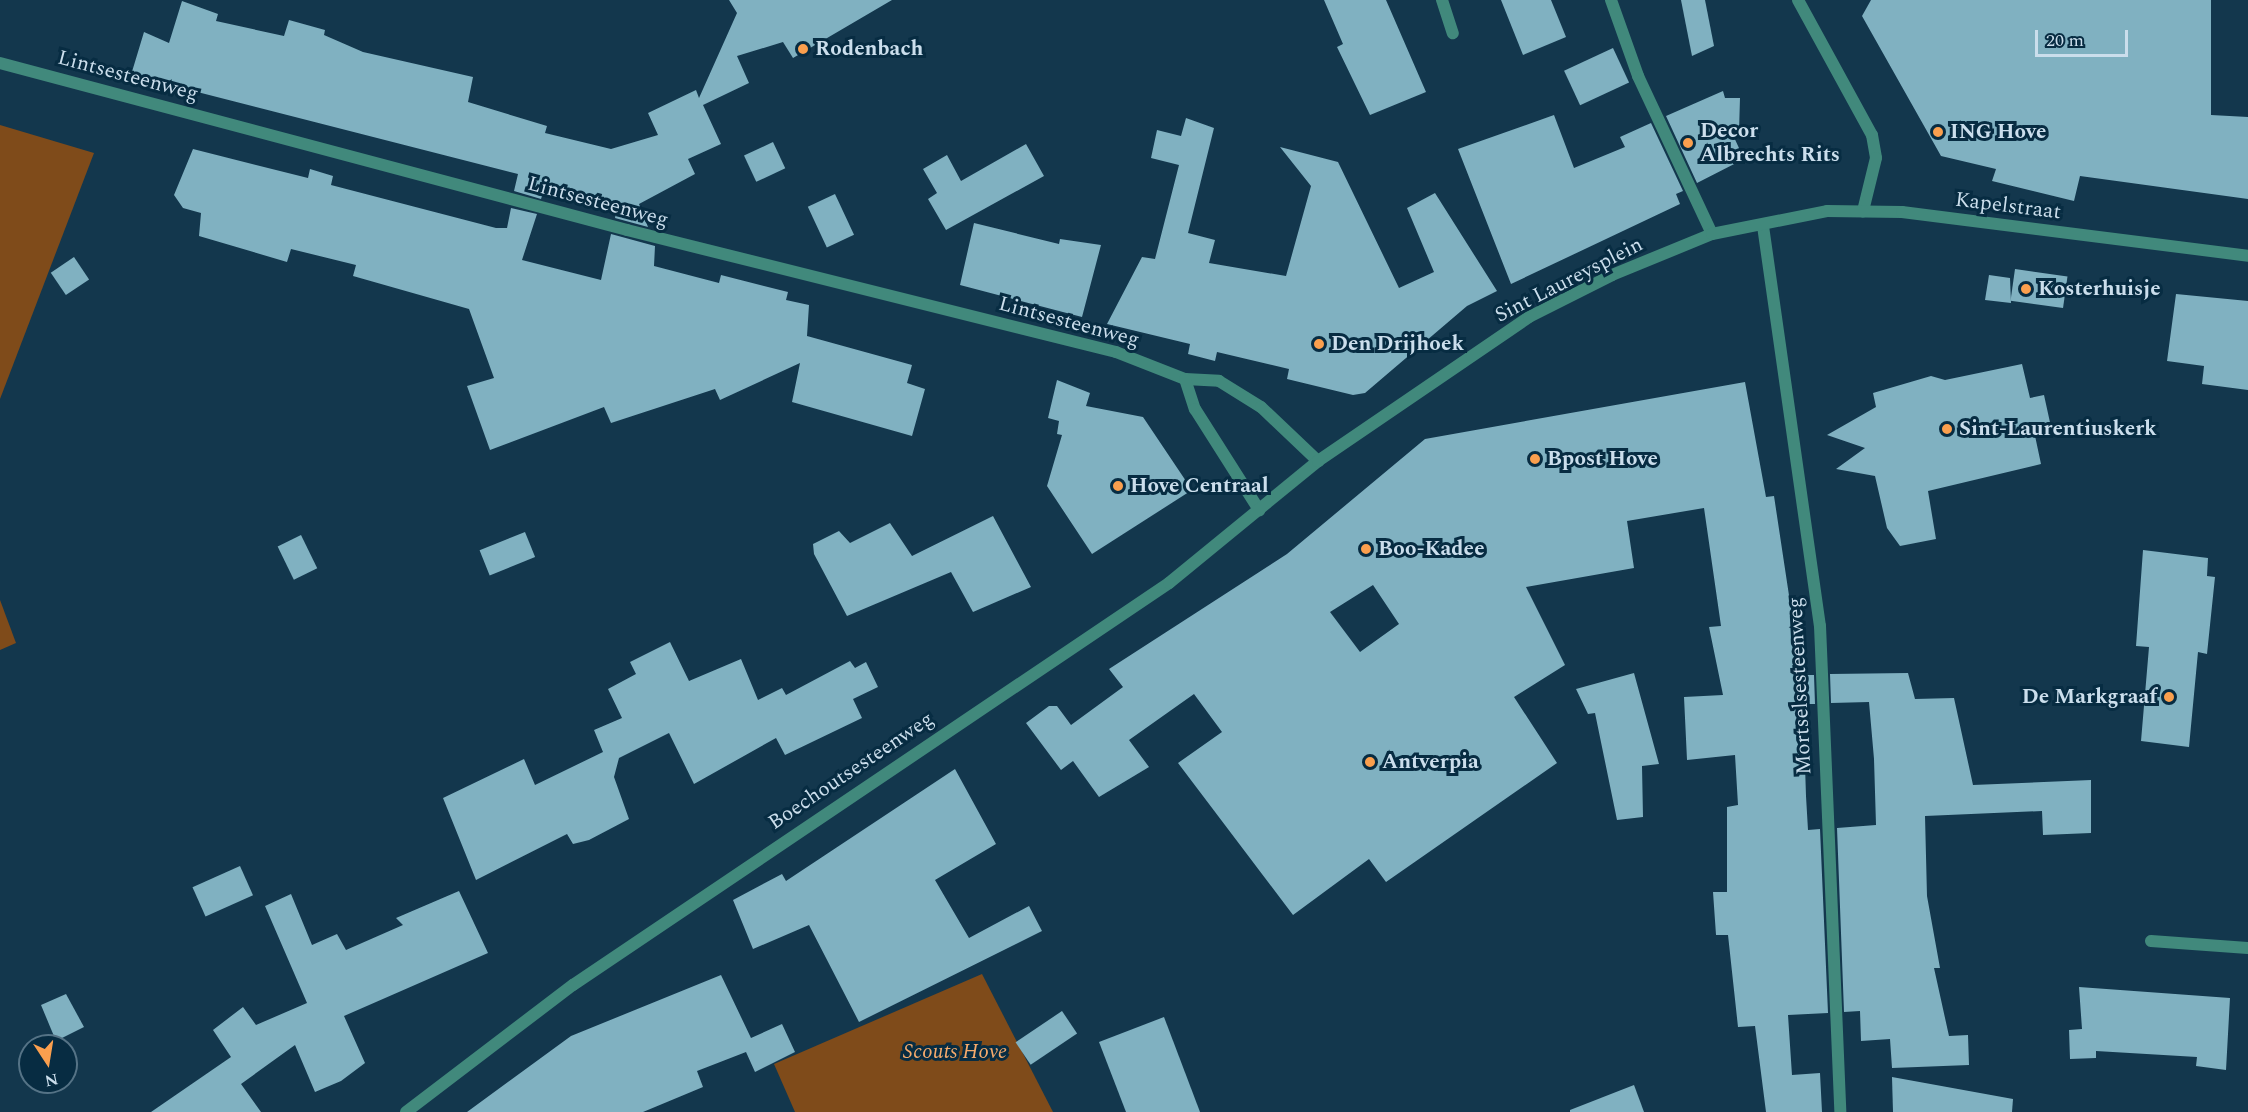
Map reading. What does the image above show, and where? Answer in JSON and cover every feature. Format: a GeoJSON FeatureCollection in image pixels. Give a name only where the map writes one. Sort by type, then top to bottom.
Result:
{"type":"FeatureCollection","features":[{"type":"Feature","properties":{"kind":"street"},"geometry":{"type":"LineString","coordinates":[[1442,0],[1454,33]]}},
{"type":"Feature","properties":{"kind":"street"},"geometry":{"type":"LineString","coordinates":[[1611,0],[1642,87],[1713,234]]}},
{"type":"Feature","properties":{"kind":"street"},"geometry":{"type":"LineString","coordinates":[[1798,0],[1872,135],[1876,158],[1863,211]]}},
{"type":"Feature","properties":{"kind":"street","name":"Lintsesteenweg"},"geometry":{"type":"LineString","coordinates":[[0,63],[627,230],[1116,352],[1185,379],[1219,381],[1261,407],[1318,461]]}},
{"type":"Feature","properties":{"kind":"street","name":"Kapelstraat"},"geometry":{"type":"LineString","coordinates":[[1763,225],[1827,211],[1863,211],[2248,256]]}},
{"type":"Feature","properties":{"kind":"street","name":"Sint Laureysplein"},"geometry":{"type":"LineString","coordinates":[[1318,461],[1529,317],[1612,274],[1713,234],[1763,225]]}},
{"type":"Feature","properties":{"kind":"street","name":"Mortselsesteenweg"},"geometry":{"type":"LineString","coordinates":[[1763,225],[1820,626],[1840,1112]]}},
{"type":"Feature","properties":{"kind":"street"},"geometry":{"type":"LineString","coordinates":[[1185,379],[1195,409],[1259,510]]}},
{"type":"Feature","properties":{"kind":"street","name":"Boechoutsesteenweg"},"geometry":{"type":"LineString","coordinates":[[405,1112],[573,986],[1169,583],[1318,461]]}},
{"type":"Feature","properties":{"kind":"street"},"geometry":{"type":"LineString","coordinates":[[2151,941],[2248,948]]}},
{"type":"Feature","properties":{"kind":"green space"},"geometry":{"type":"Polygon","coordinates":[[[0,125],[94,153],[0,399],[0,125]]]}},
{"type":"Feature","properties":{"kind":"green space"},"geometry":{"type":"Polygon","coordinates":[[[0,600],[16,643],[0,650],[0,600]]]}},
{"type":"Feature","properties":{"kind":"green space","name":"Scouts Hove"},"geometry":{"type":"Polygon","coordinates":[[[982,974],[1053,1112],[795,1112],[774,1064],[982,974]]]}},
{"type":"Feature","properties":{"kind":"building"},"geometry":{"type":"Polygon","coordinates":[[[729,0],[892,0],[793,58],[783,42],[737,56],[749,83],[703,105],[721,144],[688,159],[695,174],[639,204],[648,227],[615,218],[617,209],[573,197],[544,190],[541,199],[514,191],[518,174],[131,75],[144,32],[169,43],[182,1],[218,14],[216,21],[284,36],[289,20],[325,30],[324,35],[363,52],[473,77],[468,102],[547,126],[545,133],[611,149],[658,135],[648,113],[696,90],[699,98],[737,13],[729,0]]]}},
{"type":"Feature","properties":{"kind":"building"},"geometry":{"type":"Polygon","coordinates":[[[1324,0],[1386,0],[1426,92],[1370,115],[1337,47],[1343,44],[1324,0]]]}},
{"type":"Feature","properties":{"kind":"building"},"geometry":{"type":"Polygon","coordinates":[[[1501,0],[1551,0],[1566,37],[1523,55],[1501,0]]]}},
{"type":"Feature","properties":{"kind":"building"},"geometry":{"type":"Polygon","coordinates":[[[1681,0],[1705,0],[1714,46],[1692,56],[1681,0]]]}},
{"type":"Feature","properties":{"kind":"building"},"geometry":{"type":"Polygon","coordinates":[[[1871,0],[2211,0],[2211,115],[2248,117],[2248,199],[2080,176],[2074,201],[1992,181],[1996,169],[1941,156],[1862,16],[1871,0]]]}},
{"type":"Feature","properties":{"kind":"building"},"geometry":{"type":"Polygon","coordinates":[[[1613,48],[1629,82],[1580,105],[1564,71],[1613,48]]]}},
{"type":"Feature","properties":{"kind":"building"},"geometry":{"type":"Polygon","coordinates":[[[1723,91],[1725,98],[1740,98],[1739,132],[1733,135],[1744,159],[1697,183],[1666,116],[1723,91]]]}},
{"type":"Feature","properties":{"kind":"building"},"geometry":{"type":"Polygon","coordinates":[[[1554,115],[1574,168],[1625,147],[1620,137],[1651,123],[1683,191],[1676,194],[1680,204],[1511,284],[1458,149],[1554,115]]]}},
{"type":"Feature","properties":{"kind":"building"},"geometry":{"type":"Polygon","coordinates":[[[1186,118],[1214,128],[1188,233],[1215,240],[1209,263],[1286,276],[1311,186],[1280,147],[1338,162],[1399,288],[1434,272],[1407,208],[1435,193],[1497,291],[1467,306],[1365,393],[1353,395],[1287,379],[1289,369],[1217,352],[1215,361],[1188,354],[1190,344],[1107,324],[1142,257],[1155,259],[1179,165],[1151,158],[1157,130],[1181,136],[1186,118]]]}},
{"type":"Feature","properties":{"kind":"building"},"geometry":{"type":"Polygon","coordinates":[[[773,142],[785,168],[756,182],[744,156],[773,142]]]}},
{"type":"Feature","properties":{"kind":"building"},"geometry":{"type":"Polygon","coordinates":[[[1026,144],[1044,176],[946,230],[928,199],[937,193],[923,169],[947,155],[961,181],[1026,144]]]}},
{"type":"Feature","properties":{"kind":"building"},"geometry":{"type":"Polygon","coordinates":[[[193,149],[308,178],[310,169],[333,176],[331,185],[496,228],[507,228],[511,208],[537,214],[522,260],[601,280],[611,234],[655,246],[654,266],[719,283],[721,275],[788,292],[786,300],[809,305],[807,336],[912,365],[907,383],[925,389],[912,436],[792,402],[800,363],[720,400],[715,389],[611,423],[604,407],[490,450],[467,386],[494,378],[469,309],[353,276],[356,265],[291,249],[287,262],[199,236],[201,213],[183,208],[174,195],[193,149]]]}},
{"type":"Feature","properties":{"kind":"building"},"geometry":{"type":"Polygon","coordinates":[[[835,194],[854,235],[827,247],[808,207],[835,194]]]}},
{"type":"Feature","properties":{"kind":"building"},"geometry":{"type":"Polygon","coordinates":[[[974,223],[1059,244],[1060,239],[1101,245],[1082,317],[960,285],[974,223]]]}},
{"type":"Feature","properties":{"kind":"building"},"geometry":{"type":"Polygon","coordinates":[[[74,257],[89,279],[66,295],[51,273],[74,257]]]}},
{"type":"Feature","properties":{"kind":"building","name":"Kosterhuisje"},"geometry":{"type":"Polygon","coordinates":[[[2015,269],[2067,276],[2063,308],[2011,301],[2015,269]]]}},
{"type":"Feature","properties":{"kind":"building"},"geometry":{"type":"Polygon","coordinates":[[[1989,275],[2010,278],[2011,303],[1985,300],[1989,275]]]}},
{"type":"Feature","properties":{"kind":"building"},"geometry":{"type":"Polygon","coordinates":[[[2176,294],[2248,301],[2248,390],[2202,384],[2204,366],[2167,361],[2176,294]]]}},
{"type":"Feature","properties":{"kind":"building","name":"Sint-Laurentiuskerk"},"geometry":{"type":"Polygon","coordinates":[[[2022,364],[2030,398],[2044,395],[2051,427],[2034,431],[2041,464],[1928,491],[1936,539],[1900,546],[1887,528],[1875,476],[1836,469],[1865,448],[1827,435],[1876,407],[1873,393],[1931,376],[1945,380],[2022,364]]]}},
{"type":"Feature","properties":{"kind":"building","name":"Hove Centraal"},"geometry":{"type":"Polygon","coordinates":[[[1057,380],[1090,393],[1086,406],[1143,417],[1192,490],[1092,554],[1047,486],[1062,435],[1057,434],[1059,421],[1048,418],[1057,380]]]}},
{"type":"Feature","properties":{"kind":"building"},"geometry":{"type":"Polygon","coordinates":[[[1745,382],[1766,497],[1774,496],[1801,675],[1814,675],[1815,704],[1803,704],[1806,796],[1808,830],[1820,829],[1828,1013],[1788,1015],[1792,1075],[1820,1073],[1822,1112],[1766,1112],[1755,1026],[1738,1027],[1728,935],[1716,935],[1713,892],[1727,892],[1727,807],[1738,805],[1735,755],[1687,760],[1684,697],[1723,695],[1709,627],[1721,626],[1704,508],[1627,521],[1634,568],[1526,587],[1565,665],[1514,697],[1557,763],[1386,882],[1369,859],[1293,915],[1178,763],[1222,732],[1194,694],[1129,740],[1149,767],[1099,797],[1073,761],[1061,770],[1026,723],[1049,706],[1057,706],[1071,725],[1123,687],[1109,669],[1287,554],[1425,439],[1745,382]],[[1373,585],[1330,612],[1360,652],[1399,624],[1373,585]]]}},
{"type":"Feature","properties":{"kind":"building"},"geometry":{"type":"Polygon","coordinates":[[[993,516],[1031,587],[973,612],[951,572],[847,616],[814,554],[813,544],[839,531],[850,543],[890,523],[912,556],[993,516]]]}},
{"type":"Feature","properties":{"kind":"building"},"geometry":{"type":"Polygon","coordinates":[[[525,532],[535,557],[490,575],[480,550],[525,532]]]}},
{"type":"Feature","properties":{"kind":"building"},"geometry":{"type":"Polygon","coordinates":[[[301,535],[317,568],[294,580],[278,546],[301,535]]]}},
{"type":"Feature","properties":{"kind":"building","name":"De Markgraaf"},"geometry":{"type":"Polygon","coordinates":[[[2143,550],[2208,558],[2207,576],[2215,577],[2207,654],[2198,652],[2189,747],[2141,741],[2149,647],[2136,646],[2143,550]]]}},
{"type":"Feature","properties":{"kind":"building"},"geometry":{"type":"Polygon","coordinates":[[[670,642],[689,681],[741,659],[758,700],[782,688],[786,695],[850,661],[855,668],[866,662],[878,687],[853,699],[862,718],[785,755],[776,738],[694,784],[669,733],[619,758],[614,777],[629,819],[589,840],[573,844],[567,834],[476,880],[443,798],[524,759],[535,785],[603,752],[594,730],[622,718],[608,689],[636,674],[630,662],[670,642]]]}},
{"type":"Feature","properties":{"kind":"building"},"geometry":{"type":"Polygon","coordinates":[[[1634,673],[1659,764],[1642,766],[1643,817],[1617,820],[1595,713],[1588,714],[1576,689],[1634,673]]]}},
{"type":"Feature","properties":{"kind":"building"},"geometry":{"type":"Polygon","coordinates":[[[1908,673],[1915,699],[1954,698],[1973,785],[2091,780],[2091,833],[2043,835],[2042,811],[1925,816],[1927,896],[1940,968],[1934,968],[1949,1036],[1968,1035],[1969,1065],[1892,1068],[1890,1039],[1861,1041],[1860,1011],[1844,1012],[1837,828],[1876,825],[1874,759],[1869,702],[1831,703],[1830,674],[1908,673]]]}},
{"type":"Feature","properties":{"kind":"building"},"geometry":{"type":"Polygon","coordinates":[[[955,769],[996,844],[935,880],[969,938],[1029,906],[1042,931],[859,1022],[809,925],[753,949],[733,900],[782,874],[786,881],[955,769]]]}},
{"type":"Feature","properties":{"kind":"building"},"geometry":{"type":"Polygon","coordinates":[[[240,866],[253,895],[206,916],[192,887],[240,866]]]}},
{"type":"Feature","properties":{"kind":"building"},"geometry":{"type":"Polygon","coordinates":[[[459,891],[488,953],[344,1016],[365,1063],[341,1081],[315,1092],[295,1045],[241,1084],[261,1112],[151,1112],[231,1057],[213,1030],[243,1007],[256,1025],[307,1003],[265,906],[291,894],[312,945],[337,934],[346,950],[403,925],[396,918],[459,891]]]}},
{"type":"Feature","properties":{"kind":"building"},"geometry":{"type":"Polygon","coordinates":[[[721,975],[751,1038],[782,1024],[795,1052],[755,1072],[746,1052],[697,1071],[703,1087],[643,1112],[467,1112],[571,1036],[721,975]]]}},
{"type":"Feature","properties":{"kind":"building"},"geometry":{"type":"Polygon","coordinates":[[[2079,987],[2230,998],[2226,1070],[2196,1066],[2197,1057],[2096,1051],[2096,1058],[2070,1059],[2069,1030],[2082,1029],[2079,987]]]}},
{"type":"Feature","properties":{"kind":"building"},"geometry":{"type":"Polygon","coordinates":[[[66,994],[84,1027],[70,1034],[53,1034],[41,1005],[66,994]]]}},
{"type":"Feature","properties":{"kind":"building"},"geometry":{"type":"Polygon","coordinates":[[[1062,1011],[1077,1033],[1031,1065],[1016,1042],[1062,1011]]]}},
{"type":"Feature","properties":{"kind":"building"},"geometry":{"type":"Polygon","coordinates":[[[1164,1017],[1200,1112],[1126,1112],[1099,1042],[1164,1017]]]}},
{"type":"Feature","properties":{"kind":"building"},"geometry":{"type":"Polygon","coordinates":[[[1892,1077],[2013,1099],[2012,1112],[1893,1112],[1892,1077]]]}},
{"type":"Feature","properties":{"kind":"building"},"geometry":{"type":"Polygon","coordinates":[[[1634,1085],[1644,1112],[1570,1112],[1570,1110],[1634,1085]]]}},
{"type":"Feature","properties":{"kind":"place","name":"Rodenbach"},"geometry":{"type":"Point","coordinates":[803,49]}},
{"type":"Feature","properties":{"kind":"place","name":"ING Hove"},"geometry":{"type":"Point","coordinates":[1938,132]}},
{"type":"Feature","properties":{"kind":"place","name":"Decor Albrechts Rits"},"geometry":{"type":"Point","coordinates":[1688,143]}},
{"type":"Feature","properties":{"kind":"place","name":"Kosterhuisje"},"geometry":{"type":"Point","coordinates":[2026,289]}},
{"type":"Feature","properties":{"kind":"place","name":"Den Drijhoek"},"geometry":{"type":"Point","coordinates":[1319,344]}},
{"type":"Feature","properties":{"kind":"place","name":"Sint-Laurentiuskerk"},"geometry":{"type":"Point","coordinates":[1947,429]}},
{"type":"Feature","properties":{"kind":"place","name":"Bpost Hove"},"geometry":{"type":"Point","coordinates":[1535,459]}},
{"type":"Feature","properties":{"kind":"place","name":"Hove Centraal"},"geometry":{"type":"Point","coordinates":[1118,486]}},
{"type":"Feature","properties":{"kind":"place","name":"Boo-Kadee"},"geometry":{"type":"Point","coordinates":[1366,549]}},
{"type":"Feature","properties":{"kind":"place","name":"De Markgraaf"},"geometry":{"type":"Point","coordinates":[2169,697]}},
{"type":"Feature","properties":{"kind":"place","name":"Antverpia"},"geometry":{"type":"Point","coordinates":[1370,762]}}]}
